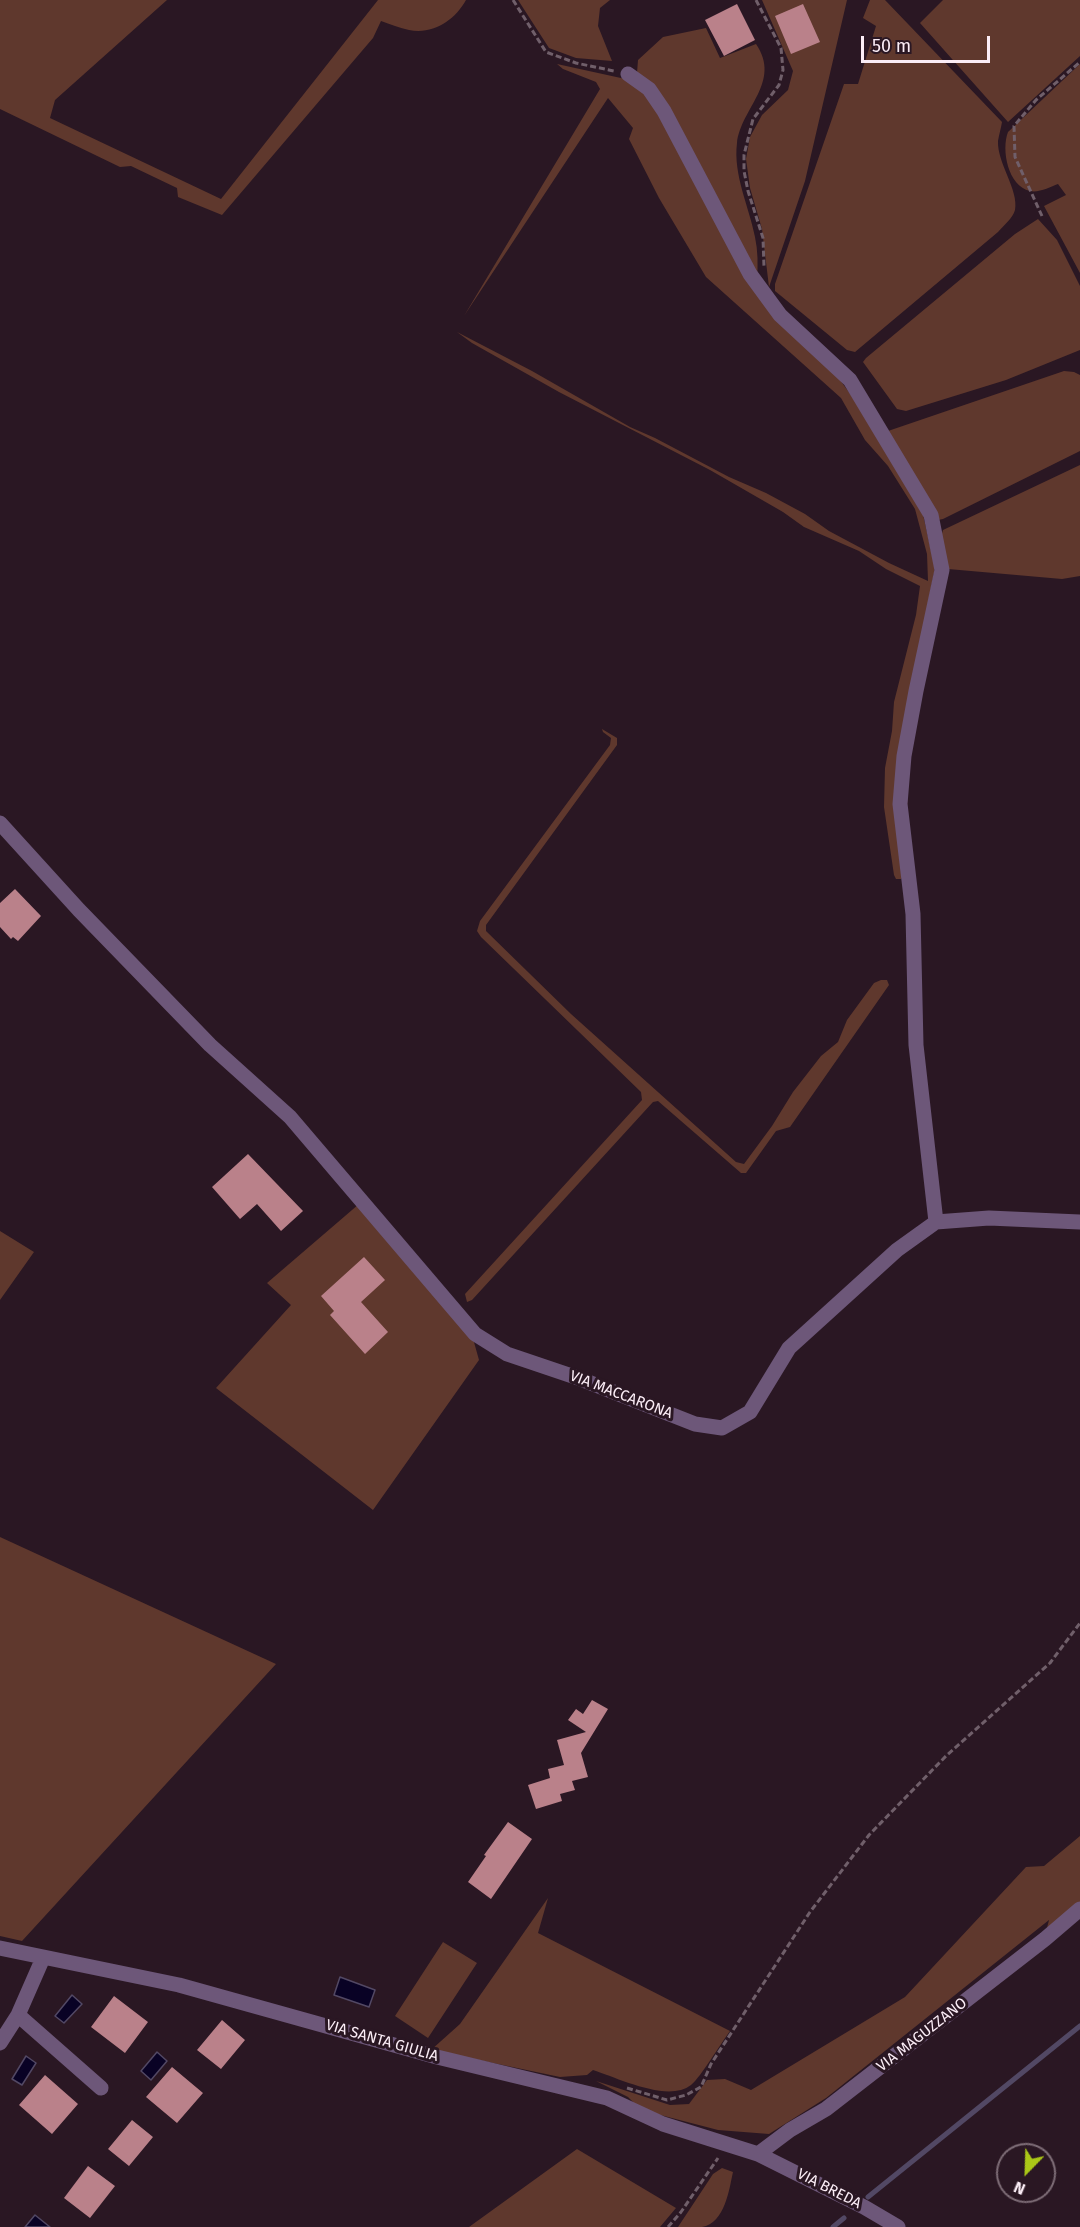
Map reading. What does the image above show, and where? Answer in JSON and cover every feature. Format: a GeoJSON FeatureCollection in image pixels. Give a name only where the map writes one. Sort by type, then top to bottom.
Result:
{"type":"FeatureCollection","features":[{"type":"Feature","properties":{"kind":"street"},"geometry":{"type":"LineString","coordinates":[[628,74],[649,89],[664,111],[750,274],[780,315],[850,380],[931,515],[942,570],[904,756],[900,804],[913,914],[916,1045],[936,1222],[989,1218],[1080,1222]]}},
{"type":"Feature","properties":{"kind":"street","name":"VIA MACCARONA"},"geometry":{"type":"LineString","coordinates":[[0,823],[79,910],[210,1046],[290,1117],[475,1334],[507,1354],[578,1378],[695,1424],[722,1428],[750,1412],[789,1348],[897,1250],[936,1222]]}},
{"type":"Feature","properties":{"kind":"street","name":"VIA MAGUZZANO"},"geometry":{"type":"LineString","coordinates":[[758,2154],[834,2103],[1045,1939],[1080,1909]]}},
{"type":"Feature","properties":{"kind":"street","name":"VIA SANTA GIULIA"},"geometry":{"type":"LineString","coordinates":[[0,1948],[179,1985],[437,2056],[607,2098],[663,2124],[758,2154]]}},
{"type":"Feature","properties":{"kind":"street"},"geometry":{"type":"LineString","coordinates":[[0,2043],[18,2015],[43,1958]]}},
{"type":"Feature","properties":{"kind":"street"},"geometry":{"type":"LineString","coordinates":[[18,2015],[101,2088]]}},
{"type":"Feature","properties":{"kind":"street","name":"VIA BREDA"},"geometry":{"type":"LineString","coordinates":[[758,2154],[864,2207],[898,2227]]}},
{"type":"Feature","properties":{"kind":"path"},"geometry":{"type":"LineString","coordinates":[[513,0],[546,52],[576,63],[628,74]]}},
{"type":"Feature","properties":{"kind":"path"},"geometry":{"type":"LineString","coordinates":[[756,0],[781,48],[783,70],[778,85],[753,119],[744,155],[748,191],[763,238],[764,273]]}},
{"type":"Feature","properties":{"kind":"path"},"geometry":{"type":"LineString","coordinates":[[1042,216],[1015,157],[1014,126],[1036,99],[1080,62]]}},
{"type":"Feature","properties":{"kind":"path"},"geometry":{"type":"LineString","coordinates":[[619,2086],[667,2100],[686,2095],[701,2086],[711,2064],[804,1921],[869,1835],[946,1756],[1050,1663],[1080,1623]]}},
{"type":"Feature","properties":{"kind":"path"},"geometry":{"type":"LineString","coordinates":[[668,2227],[723,2152]]}},
{"type":"Feature","properties":{"kind":"shaded area"},"geometry":{"type":"Polygon","coordinates":[[[0,0],[167,0],[55,100],[50,118],[221,199],[378,0],[466,0],[456,14],[435,28],[409,30],[381,21],[373,38],[222,215],[178,197],[177,188],[131,166],[120,167],[0,109],[0,0]]]}},
{"type":"Feature","properties":{"kind":"shaded area"},"geometry":{"type":"Polygon","coordinates":[[[518,0],[610,0],[600,8],[598,26],[612,61],[576,58],[549,48],[518,0]]]}},
{"type":"Feature","properties":{"kind":"shaded area"},"geometry":{"type":"Polygon","coordinates":[[[762,0],[847,0],[805,181],[769,287],[762,229],[750,188],[746,159],[750,137],[762,115],[788,90],[793,71],[762,0]]]}},
{"type":"Feature","properties":{"kind":"shaded area"},"geometry":{"type":"Polygon","coordinates":[[[870,0],[885,0],[1002,122],[998,141],[999,149],[1014,194],[1015,210],[998,232],[855,352],[847,350],[775,291],[775,284],[844,84],[858,84],[876,26],[863,18],[870,0]]]}},
{"type":"Feature","properties":{"kind":"shaded area"},"geometry":{"type":"Polygon","coordinates":[[[943,0],[1080,0],[1080,56],[1008,122],[920,23],[943,0]]]}},
{"type":"Feature","properties":{"kind":"shaded area"},"geometry":{"type":"Polygon","coordinates":[[[706,28],[720,58],[756,44],[763,58],[765,71],[762,83],[740,130],[736,155],[739,179],[756,242],[757,279],[637,73],[638,60],[663,37],[706,28]]]}},
{"type":"Feature","properties":{"kind":"shaded area"},"geometry":{"type":"Polygon","coordinates":[[[557,64],[630,80],[652,99],[749,282],[840,380],[883,439],[922,510],[935,568],[915,668],[901,879],[896,879],[894,875],[884,807],[885,768],[892,731],[894,702],[916,615],[920,586],[886,569],[859,551],[804,527],[783,512],[710,470],[559,392],[472,343],[457,332],[532,371],[630,427],[766,493],[805,514],[829,531],[928,581],[927,554],[915,509],[888,466],[865,440],[841,398],[706,277],[659,198],[629,139],[633,128],[608,98],[464,316],[600,89],[596,82],[563,69],[557,64]]]}},
{"type":"Feature","properties":{"kind":"shaded area"},"geometry":{"type":"Polygon","coordinates":[[[1080,64],[1080,273],[1044,206],[1066,195],[1058,184],[1037,191],[1022,188],[1016,182],[1008,166],[1005,148],[1008,132],[1080,64]]]}},
{"type":"Feature","properties":{"kind":"shaded area"},"geometry":{"type":"Polygon","coordinates":[[[1038,219],[1057,240],[1080,286],[1080,350],[1006,380],[906,411],[897,409],[863,362],[1015,234],[1038,219]]]}},
{"type":"Feature","properties":{"kind":"shaded area"},"geometry":{"type":"Polygon","coordinates":[[[1064,371],[1080,375],[1080,451],[938,520],[888,431],[1064,371]]]}},
{"type":"Feature","properties":{"kind":"shaded area"},"geometry":{"type":"Polygon","coordinates":[[[1080,465],[1080,576],[1062,579],[948,569],[941,537],[943,530],[1080,465]]]}},
{"type":"Feature","properties":{"kind":"shaded area"},"geometry":{"type":"Polygon","coordinates":[[[602,729],[617,738],[617,745],[486,925],[486,931],[571,1014],[736,1162],[744,1164],[793,1092],[821,1056],[838,1042],[847,1020],[874,983],[887,980],[889,985],[790,1127],[776,1131],[746,1173],[741,1173],[658,1101],[653,1102],[472,1300],[467,1302],[465,1294],[642,1100],[641,1092],[477,931],[480,921],[610,745],[611,738],[602,729]]]}},
{"type":"Feature","properties":{"kind":"shaded area"},"geometry":{"type":"Polygon","coordinates":[[[359,1204],[472,1335],[479,1360],[373,1510],[216,1388],[291,1305],[267,1283],[359,1204]]]}},
{"type":"Feature","properties":{"kind":"shaded area"},"geometry":{"type":"Polygon","coordinates":[[[0,1231],[34,1252],[0,1300],[0,1231]]]}},
{"type":"Feature","properties":{"kind":"shaded area"},"geometry":{"type":"Polygon","coordinates":[[[0,1537],[276,1664],[22,1941],[0,1936],[0,1537]]]}},
{"type":"Feature","properties":{"kind":"shaded area"},"geometry":{"type":"Polygon","coordinates":[[[1080,1836],[1080,1906],[1045,1936],[1049,1920],[826,2098],[769,2134],[718,2130],[641,2110],[628,2097],[596,2081],[670,2105],[689,2104],[707,2080],[725,2079],[751,2090],[905,1997],[1026,1867],[1044,1866],[1080,1836]]]}},
{"type":"Feature","properties":{"kind":"shaded area"},"geometry":{"type":"Polygon","coordinates":[[[548,1898],[538,1933],[730,2031],[691,2085],[681,2090],[656,2090],[593,2070],[587,2075],[560,2077],[431,2050],[460,2024],[548,1898]]]}},
{"type":"Feature","properties":{"kind":"shaded area"},"geometry":{"type":"Polygon","coordinates":[[[443,1942],[477,1963],[428,2038],[395,2016],[443,1942]]]}},
{"type":"Feature","properties":{"kind":"shaded area"},"geometry":{"type":"Polygon","coordinates":[[[340,1977],[375,1990],[369,2007],[334,1995],[340,1977]]]}},
{"type":"Feature","properties":{"kind":"shaded area"},"geometry":{"type":"Polygon","coordinates":[[[72,1995],[82,2004],[64,2023],[55,2016],[72,1995]]]}},
{"type":"Feature","properties":{"kind":"shaded area"},"geometry":{"type":"Polygon","coordinates":[[[157,2052],[167,2061],[151,2080],[141,2071],[157,2052]]]}},
{"type":"Feature","properties":{"kind":"shaded area"},"geometry":{"type":"Polygon","coordinates":[[[26,2056],[36,2063],[22,2085],[12,2079],[26,2056]]]}},
{"type":"Feature","properties":{"kind":"shaded area"},"geometry":{"type":"Polygon","coordinates":[[[577,2149],[676,2208],[660,2227],[469,2227],[577,2149]]]}},
{"type":"Feature","properties":{"kind":"shaded area"},"geometry":{"type":"Polygon","coordinates":[[[722,2168],[733,2172],[721,2213],[710,2224],[702,2227],[678,2227],[713,2174],[722,2168]]]}},
{"type":"Feature","properties":{"kind":"shaded area"},"geometry":{"type":"Polygon","coordinates":[[[35,2215],[50,2227],[25,2227],[35,2215]]]}},
{"type":"Feature","properties":{"kind":"building"},"geometry":{"type":"Polygon","coordinates":[[[737,4],[755,40],[724,56],[705,20],[737,4]]]}},
{"type":"Feature","properties":{"kind":"building"},"geometry":{"type":"Polygon","coordinates":[[[803,4],[820,42],[791,54],[775,16],[803,4]]]}},
{"type":"Feature","properties":{"kind":"building"},"geometry":{"type":"Polygon","coordinates":[[[15,889],[41,916],[18,941],[13,937],[11,939],[0,927],[0,903],[15,889]]]}},
{"type":"Feature","properties":{"kind":"building"},"geometry":{"type":"Polygon","coordinates":[[[248,1154],[303,1211],[281,1231],[257,1204],[240,1219],[212,1187],[248,1154]]]}},
{"type":"Feature","properties":{"kind":"building"},"geometry":{"type":"Polygon","coordinates":[[[364,1257],[385,1280],[361,1302],[388,1332],[365,1354],[330,1315],[334,1311],[321,1296],[364,1257]]]}},
{"type":"Feature","properties":{"kind":"building"},"geometry":{"type":"Polygon","coordinates":[[[592,1700],[608,1709],[581,1753],[588,1777],[572,1781],[575,1790],[560,1794],[562,1801],[536,1809],[528,1785],[550,1778],[548,1769],[564,1765],[557,1740],[586,1732],[568,1720],[576,1709],[583,1714],[592,1700]]]}},
{"type":"Feature","properties":{"kind":"building"},"geometry":{"type":"Polygon","coordinates":[[[508,1822],[532,1839],[491,1899],[468,1882],[508,1822]]]}},
{"type":"Feature","properties":{"kind":"building"},"geometry":{"type":"Polygon","coordinates":[[[114,1996],[148,2022],[125,2053],[91,2027],[114,1996]]]}},
{"type":"Feature","properties":{"kind":"building"},"geometry":{"type":"Polygon","coordinates":[[[222,2020],[245,2040],[221,2069],[197,2050],[222,2020]]]}},
{"type":"Feature","properties":{"kind":"building"},"geometry":{"type":"Polygon","coordinates":[[[172,2067],[203,2093],[177,2123],[146,2097],[172,2067]]]}},
{"type":"Feature","properties":{"kind":"building"},"geometry":{"type":"Polygon","coordinates":[[[45,2075],[78,2104],[52,2134],[19,2105],[45,2075]]]}},
{"type":"Feature","properties":{"kind":"building"},"geometry":{"type":"Polygon","coordinates":[[[132,2120],[153,2137],[129,2166],[108,2149],[132,2120]]]}},
{"type":"Feature","properties":{"kind":"building"},"geometry":{"type":"Polygon","coordinates":[[[88,2166],[115,2186],[90,2218],[64,2198],[88,2166]]]}},
{"type":"Feature","properties":{"kind":"waterway"},"geometry":{"type":"LineString","coordinates":[[868,2197],[1080,2026]]}},
{"type":"Feature","properties":{"kind":"waterway"},"geometry":{"type":"LineString","coordinates":[[833,2227],[844,2218]]}}]}
